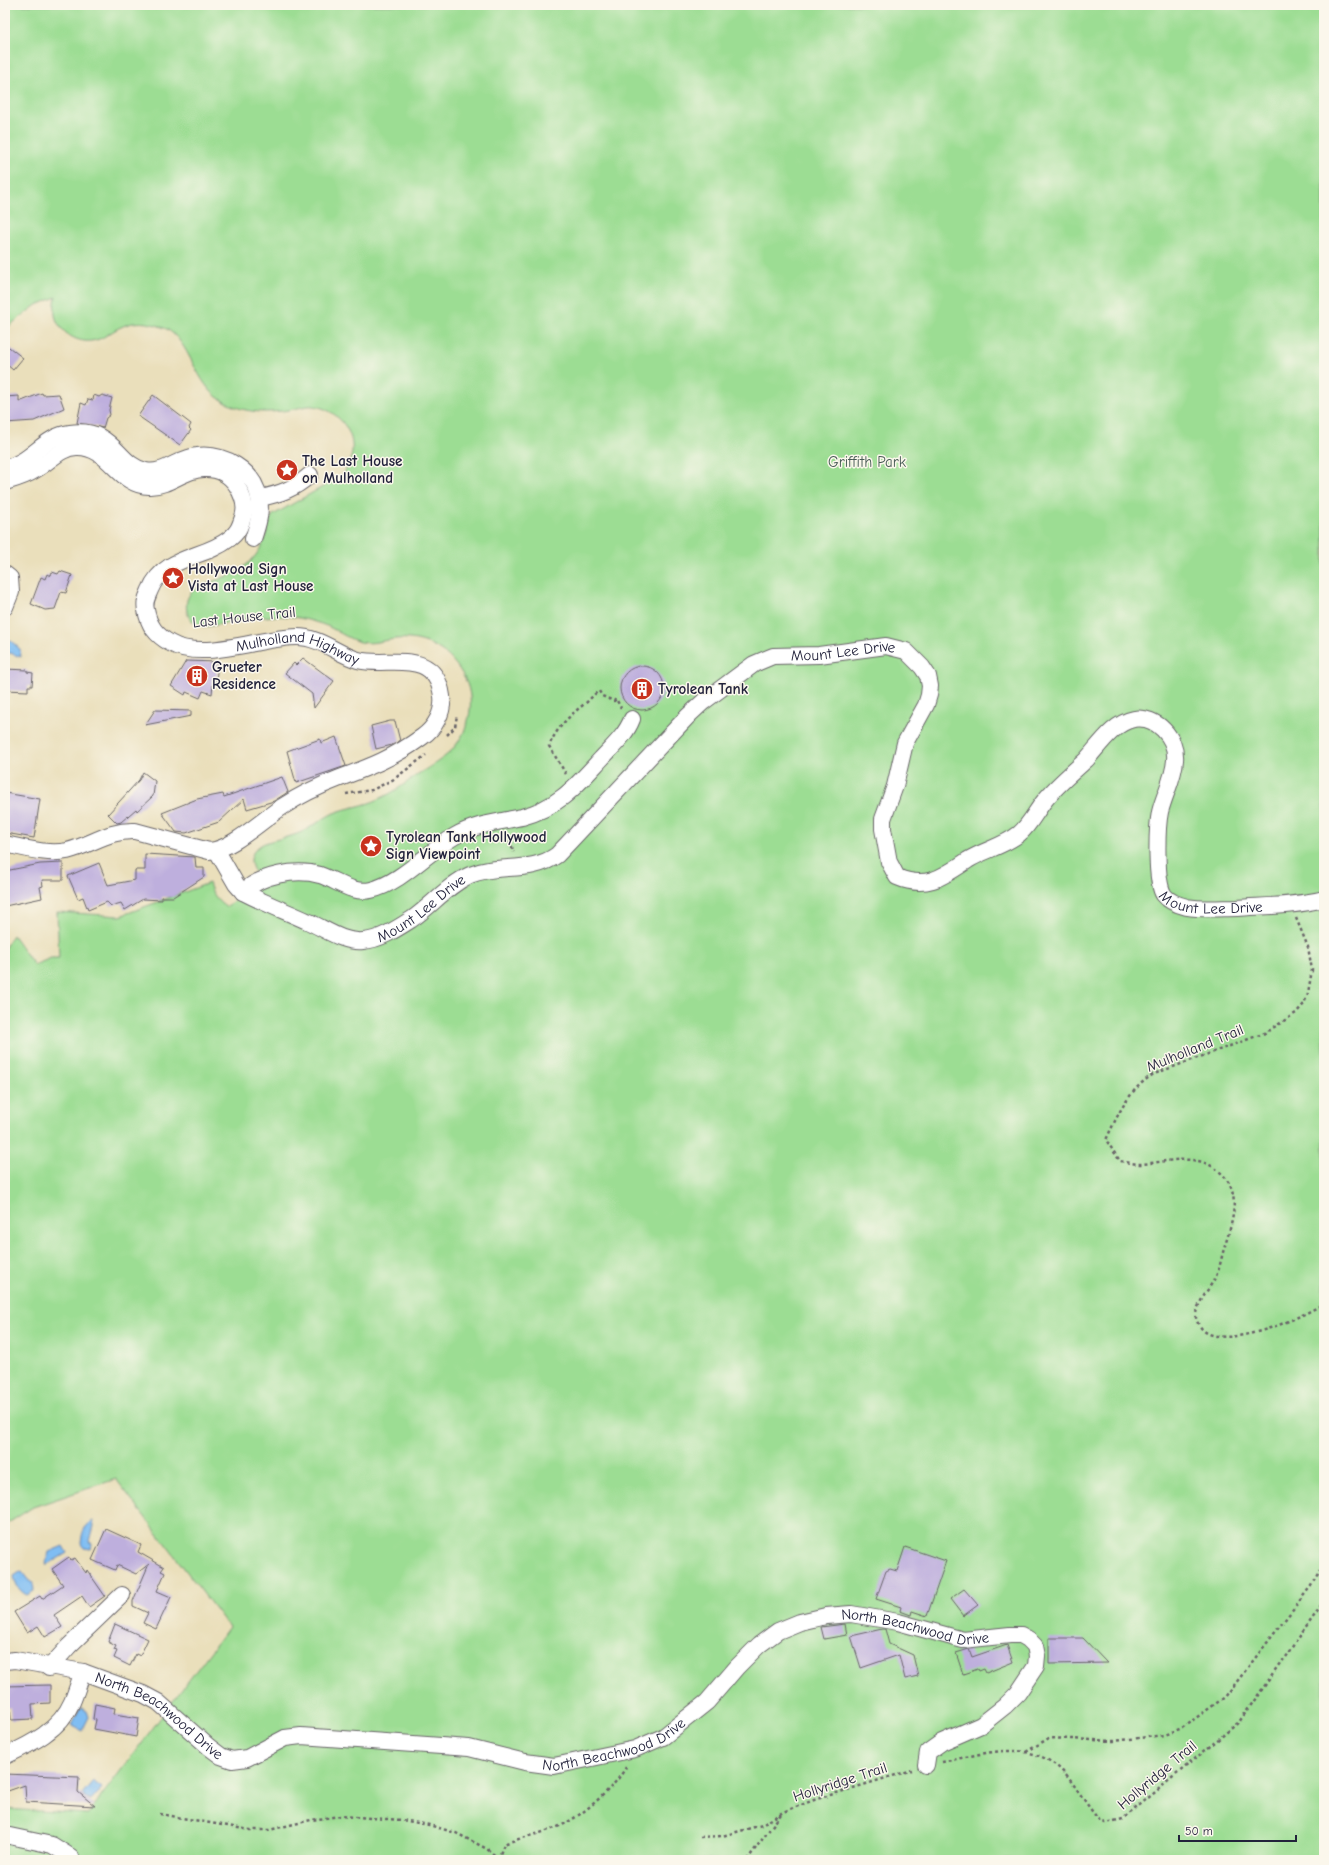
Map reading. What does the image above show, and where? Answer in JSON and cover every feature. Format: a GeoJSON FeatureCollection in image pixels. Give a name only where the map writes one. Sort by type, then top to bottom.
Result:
{"type":"FeatureCollection","features":[{"type":"Feature","properties":{"kind":"street"},"geometry":{"type":"LineString","coordinates":[[5,468],[24,461],[40,447],[58,436],[79,432],[101,437],[111,444],[128,462],[137,468],[146,471],[156,471],[196,456],[207,456],[228,460],[248,475],[260,498],[259,522],[253,539]]}},
{"type":"Feature","properties":{"kind":"street","name":"Mulholland Highway"},"geometry":{"type":"LineString","coordinates":[[5,482],[38,469],[65,449],[76,446],[89,448],[100,453],[129,481],[139,486],[153,486],[187,472],[200,469],[220,471],[232,479],[244,501],[245,510],[238,531],[229,540],[217,547],[169,566],[160,572],[152,584],[144,603],[149,625],[159,637],[177,647],[188,650],[223,648],[285,638],[306,637],[360,661],[399,661],[418,664],[428,670],[434,677],[442,698],[442,709],[438,719],[425,735],[378,764],[330,782],[299,796],[236,841],[217,851]]}},
{"type":"Feature","properties":{"kind":"street"},"geometry":{"type":"LineString","coordinates":[[260,498],[285,492],[300,484],[310,475]]}},
{"type":"Feature","properties":{"kind":"street"},"geometry":{"type":"LineString","coordinates":[[5,574],[10,578],[11,592],[5,608]]}},
{"type":"Feature","properties":{"kind":"street","name":"Mount Lee Drive"},"geometry":{"type":"LineString","coordinates":[[217,851],[236,884],[243,892],[343,938],[362,941],[382,936],[412,919],[445,891],[470,875],[494,869],[524,867],[543,863],[557,855],[689,715],[703,702],[754,664],[773,656],[819,655],[886,646],[906,651],[915,659],[928,676],[930,686],[926,705],[905,743],[895,786],[883,819],[883,829],[889,862],[897,877],[906,881],[916,882],[933,880],[950,873],[978,854],[1018,835],[1026,827],[1053,791],[1107,736],[1125,722],[1141,718],[1150,720],[1163,730],[1173,744],[1175,753],[1174,768],[1158,824],[1159,879],[1164,895],[1177,904],[1200,908],[1290,905],[1324,899]]}},
{"type":"Feature","properties":{"kind":"street"},"geometry":{"type":"LineString","coordinates":[[243,892],[258,880],[297,873],[319,875],[354,890],[364,891],[381,886],[468,829],[541,811],[563,798],[573,790],[624,735],[632,719]]}},
{"type":"Feature","properties":{"kind":"street"},"geometry":{"type":"LineString","coordinates":[[5,844],[41,851],[66,851],[115,832],[130,831],[209,851],[217,851]]}},
{"type":"Feature","properties":{"kind":"street"},"geometry":{"type":"LineString","coordinates":[[49,1668],[122,1595]]}},
{"type":"Feature","properties":{"kind":"street","name":"North Beachwood Drive"},"geometry":{"type":"LineString","coordinates":[[5,1661],[15,1660],[49,1668],[83,1672],[143,1694],[158,1702],[221,1756],[232,1760],[246,1758],[285,1738],[301,1736],[469,1748],[526,1762],[554,1766],[634,1749],[662,1737],[680,1725],[707,1702],[737,1667],[759,1645],[778,1631],[800,1622],[826,1616],[851,1614],[898,1622],[963,1640],[1010,1635],[1022,1635],[1028,1639],[1036,1651],[1036,1666],[1018,1693],[1005,1706],[981,1725],[942,1742],[933,1748],[928,1752],[926,1765]]}},
{"type":"Feature","properties":{"kind":"street"},"geometry":{"type":"LineString","coordinates":[[5,1756],[31,1744],[53,1729],[72,1704],[83,1672]]}},
{"type":"Feature","properties":{"kind":"street"},"geometry":{"type":"LineString","coordinates":[[5,1836],[52,1845],[72,1860]]}},
{"type":"Feature","properties":{"kind":"path"},"geometry":{"type":"LineString","coordinates":[[566,776],[549,746],[554,733],[565,720],[572,716],[594,694],[599,691],[602,696],[614,701],[616,699],[626,716],[632,719]]}},
{"type":"Feature","properties":{"kind":"path"},"geometry":{"type":"LineString","coordinates":[[445,737],[455,727],[458,708]]}},
{"type":"Feature","properties":{"kind":"path"},"geometry":{"type":"LineString","coordinates":[[341,796],[372,790],[394,778],[431,752]]}},
{"type":"Feature","properties":{"kind":"path"},"geometry":{"type":"LineString","coordinates":[[504,836],[507,835],[516,858],[524,867]]}},
{"type":"Feature","properties":{"kind":"path","name":"Mulholland Trail"},"geometry":{"type":"LineString","coordinates":[[1290,905],[1308,947],[1311,959],[1311,982],[1304,1004],[1287,1020],[1265,1032],[1154,1074],[1145,1080],[1130,1095],[1106,1140],[1120,1161],[1140,1164],[1170,1159],[1193,1159],[1211,1166],[1223,1175],[1232,1193],[1234,1213],[1216,1276],[1196,1313],[1197,1322],[1204,1330],[1214,1336],[1235,1336],[1268,1330],[1293,1320],[1324,1303]]}},
{"type":"Feature","properties":{"kind":"path"},"geometry":{"type":"LineString","coordinates":[[1026,1752],[1049,1738],[1114,1741],[1164,1735],[1182,1728],[1225,1697],[1311,1586],[1324,1563]]}},
{"type":"Feature","properties":{"kind":"path","name":"Hollyridge Trail"},"geometry":{"type":"LineString","coordinates":[[700,1837],[722,1836],[762,1825],[783,1812],[814,1800],[926,1765],[998,1752],[1026,1752],[1037,1754],[1064,1772],[1101,1822],[1106,1823],[1123,1819],[1239,1722],[1324,1602]]}},
{"type":"Feature","properties":{"kind":"path"},"geometry":{"type":"LineString","coordinates":[[160,1814],[250,1830],[269,1830],[311,1820],[340,1816],[402,1820],[429,1825],[456,1834],[487,1849],[498,1859],[504,1844],[548,1831],[566,1823],[596,1801],[623,1774],[632,1758],[634,1749]]}},
{"type":"Feature","properties":{"kind":"path","name":"Hollyridge Trail"},"geometry":{"type":"LineString","coordinates":[[747,1860],[783,1812]]}},
{"type":"Feature","properties":{"kind":"green space","name":"Griffith Park"},"geometry":{"type":"Polygon","coordinates":[[[5,5],[1324,5],[1324,1860],[5,1860],[5,1809],[88,1814],[229,1627],[116,1479],[33,1507],[5,1525],[5,947],[13,935],[34,965],[51,958],[59,958],[57,912],[120,916],[209,883],[215,896],[227,907],[263,879],[255,872],[251,862],[253,853],[261,845],[302,832],[334,813],[384,797],[438,762],[449,753],[456,746],[466,728],[469,718],[470,698],[469,688],[465,679],[453,661],[436,647],[417,640],[395,639],[367,643],[351,639],[324,625],[289,616],[252,618],[205,627],[189,618],[186,603],[192,592],[204,585],[232,574],[251,561],[263,544],[269,521],[273,515],[342,476],[346,471],[352,452],[350,436],[347,428],[336,416],[321,408],[310,406],[289,410],[261,412],[243,409],[225,402],[209,389],[178,339],[171,332],[157,325],[142,322],[131,323],[95,340],[79,340],[68,335],[57,321],[55,315],[56,297],[35,306],[5,329],[5,5]]]}},
{"type":"Feature","properties":{"kind":"water"},"geometry":{"type":"Polygon","coordinates":[[[10,640],[20,649],[21,657],[10,653],[5,653],[5,642],[10,640]]]}},
{"type":"Feature","properties":{"kind":"water"},"geometry":{"type":"Polygon","coordinates":[[[93,1521],[94,1526],[90,1541],[92,1545],[91,1549],[84,1548],[81,1544],[83,1533],[85,1528],[93,1521]]]}},
{"type":"Feature","properties":{"kind":"water"},"geometry":{"type":"Polygon","coordinates":[[[63,1546],[67,1553],[47,1565],[46,1563],[49,1552],[63,1546]]]}},
{"type":"Feature","properties":{"kind":"water"},"geometry":{"type":"Polygon","coordinates":[[[22,1572],[29,1581],[33,1582],[34,1591],[27,1595],[20,1590],[14,1576],[22,1572]]]}},
{"type":"Feature","properties":{"kind":"water"},"geometry":{"type":"Polygon","coordinates":[[[81,1708],[87,1711],[89,1717],[82,1731],[71,1725],[81,1708]]]}},
{"type":"Feature","properties":{"kind":"water"},"geometry":{"type":"Polygon","coordinates":[[[93,1781],[102,1788],[91,1801],[82,1794],[93,1781]]]}},
{"type":"Feature","properties":{"kind":"building"},"geometry":{"type":"Polygon","coordinates":[[[5,344],[23,358],[13,370],[5,363],[5,344]]]}},
{"type":"Feature","properties":{"kind":"building"},"geometry":{"type":"Polygon","coordinates":[[[42,393],[43,395],[59,394],[64,408],[34,421],[5,423],[5,397],[19,396],[19,402],[42,393]]]}},
{"type":"Feature","properties":{"kind":"building"},"geometry":{"type":"Polygon","coordinates":[[[94,395],[99,397],[102,395],[112,398],[109,410],[110,415],[106,418],[103,428],[77,423],[81,403],[86,405],[88,399],[93,400],[94,395]]]}},
{"type":"Feature","properties":{"kind":"building"},"geometry":{"type":"Polygon","coordinates":[[[153,395],[191,424],[189,428],[191,430],[180,445],[138,416],[153,395]]]}},
{"type":"Feature","properties":{"kind":"building"},"geometry":{"type":"Polygon","coordinates":[[[60,571],[72,575],[66,593],[61,592],[55,609],[45,610],[31,604],[41,577],[45,579],[47,574],[50,576],[52,572],[58,574],[60,571]]]}},
{"type":"Feature","properties":{"kind":"building"},"geometry":{"type":"Polygon","coordinates":[[[303,658],[334,681],[314,708],[312,694],[285,673],[294,663],[296,665],[303,658]]]}},
{"type":"Feature","properties":{"kind":"building","name":"Grueter Residence"},"geometry":{"type":"Polygon","coordinates":[[[186,661],[218,662],[216,682],[213,683],[212,694],[203,691],[200,698],[186,692],[185,695],[171,686],[186,661]]]}},
{"type":"Feature","properties":{"kind":"building","name":"Tyrolean Tank"},"geometry":{"type":"Polygon","coordinates":[[[642,666],[654,670],[660,676],[664,688],[660,700],[654,706],[642,710],[630,706],[624,700],[620,688],[624,676],[630,670],[642,666]]]}},
{"type":"Feature","properties":{"kind":"building"},"geometry":{"type":"Polygon","coordinates":[[[5,669],[27,670],[27,672],[33,673],[32,686],[28,686],[28,691],[5,690],[5,669]]]}},
{"type":"Feature","properties":{"kind":"building","name":"Grueter Residence"},"geometry":{"type":"Polygon","coordinates":[[[155,710],[191,711],[191,716],[145,725],[155,710]]]}},
{"type":"Feature","properties":{"kind":"building"},"geometry":{"type":"Polygon","coordinates":[[[395,721],[400,741],[392,745],[376,749],[371,726],[395,721]]]}},
{"type":"Feature","properties":{"kind":"building"},"geometry":{"type":"Polygon","coordinates":[[[336,737],[346,766],[296,783],[287,751],[320,739],[321,743],[336,737]]]}},
{"type":"Feature","properties":{"kind":"building"},"geometry":{"type":"Polygon","coordinates":[[[143,772],[155,781],[153,796],[137,811],[136,809],[121,822],[117,823],[108,814],[139,780],[143,772]]]}},
{"type":"Feature","properties":{"kind":"building"},"geometry":{"type":"Polygon","coordinates":[[[282,777],[288,792],[274,801],[247,809],[244,799],[219,822],[186,833],[176,832],[162,813],[197,799],[223,794],[224,797],[282,777]]]}},
{"type":"Feature","properties":{"kind":"building"},"geometry":{"type":"Polygon","coordinates":[[[5,793],[40,799],[34,838],[5,833],[5,793]]]}},
{"type":"Feature","properties":{"kind":"building"},"geometry":{"type":"Polygon","coordinates":[[[145,854],[195,857],[196,868],[204,868],[204,877],[173,897],[162,897],[162,900],[143,899],[125,910],[121,903],[111,906],[107,902],[88,910],[83,897],[78,899],[68,876],[99,863],[108,885],[135,880],[135,870],[145,870],[145,854]]]}},
{"type":"Feature","properties":{"kind":"building"},"geometry":{"type":"Polygon","coordinates":[[[63,863],[63,880],[42,880],[43,886],[40,887],[42,898],[5,906],[5,871],[40,864],[63,863]]]}},
{"type":"Feature","properties":{"kind":"building"},"geometry":{"type":"Polygon","coordinates":[[[106,1529],[141,1545],[138,1552],[164,1567],[161,1571],[165,1573],[157,1591],[171,1597],[156,1629],[143,1623],[148,1613],[133,1606],[133,1601],[149,1564],[136,1574],[117,1565],[115,1570],[92,1560],[106,1529]]]}},
{"type":"Feature","properties":{"kind":"building"},"geometry":{"type":"Polygon","coordinates":[[[905,1547],[946,1561],[927,1616],[912,1611],[911,1615],[900,1611],[901,1607],[876,1599],[886,1571],[890,1569],[897,1571],[905,1547]]]}},
{"type":"Feature","properties":{"kind":"building"},"geometry":{"type":"Polygon","coordinates":[[[69,1557],[71,1560],[75,1558],[86,1573],[87,1570],[105,1596],[89,1607],[82,1596],[54,1615],[62,1627],[45,1637],[38,1626],[27,1633],[14,1612],[40,1596],[42,1599],[63,1585],[52,1569],[69,1557]]]}},
{"type":"Feature","properties":{"kind":"building"},"geometry":{"type":"Polygon","coordinates":[[[964,1589],[978,1605],[963,1616],[950,1599],[964,1589]]]}},
{"type":"Feature","properties":{"kind":"building"},"geometry":{"type":"Polygon","coordinates":[[[115,1624],[148,1639],[140,1656],[136,1654],[130,1666],[114,1658],[117,1651],[114,1650],[116,1646],[108,1642],[115,1624]]]}},
{"type":"Feature","properties":{"kind":"building"},"geometry":{"type":"Polygon","coordinates":[[[845,1624],[847,1635],[824,1639],[821,1627],[845,1624]]]}},
{"type":"Feature","properties":{"kind":"building"},"geometry":{"type":"Polygon","coordinates":[[[885,1629],[889,1644],[913,1655],[918,1676],[905,1679],[899,1655],[861,1668],[851,1636],[885,1629]]]}},
{"type":"Feature","properties":{"kind":"building"},"geometry":{"type":"Polygon","coordinates":[[[1049,1638],[1083,1638],[1107,1663],[1049,1664],[1049,1638]]]}},
{"type":"Feature","properties":{"kind":"building"},"geometry":{"type":"Polygon","coordinates":[[[1007,1645],[1013,1662],[986,1673],[984,1669],[979,1671],[978,1669],[963,1674],[956,1653],[969,1649],[972,1657],[1007,1645]]]}},
{"type":"Feature","properties":{"kind":"building"},"geometry":{"type":"Polygon","coordinates":[[[50,1685],[50,1703],[32,1704],[33,1719],[11,1720],[10,1708],[5,1708],[5,1686],[50,1685]]]}},
{"type":"Feature","properties":{"kind":"building"},"geometry":{"type":"Polygon","coordinates":[[[95,1704],[115,1708],[114,1714],[139,1718],[136,1737],[94,1729],[96,1720],[93,1719],[95,1704]]]}},
{"type":"Feature","properties":{"kind":"building"},"geometry":{"type":"Polygon","coordinates":[[[5,1774],[79,1777],[78,1792],[95,1806],[26,1802],[25,1785],[5,1792],[5,1774]]]}},
{"type":"Feature","properties":{"kind":"place","name":"The Last House on Mulholland"},"geometry":{"type":"Point","coordinates":[287,470]}},
{"type":"Feature","properties":{"kind":"place","name":"Hollywood Sign Vista at Last House"},"geometry":{"type":"Point","coordinates":[173,578]}},
{"type":"Feature","properties":{"kind":"place","name":"Grueter Residence"},"geometry":{"type":"Point","coordinates":[197,676]}},
{"type":"Feature","properties":{"kind":"place","name":"Tyrolean Tank"},"geometry":{"type":"Point","coordinates":[642,689]}},
{"type":"Feature","properties":{"kind":"place","name":"Tyrolean Tank Hollywood Sign Viewpoint"},"geometry":{"type":"Point","coordinates":[371,846]}}]}
